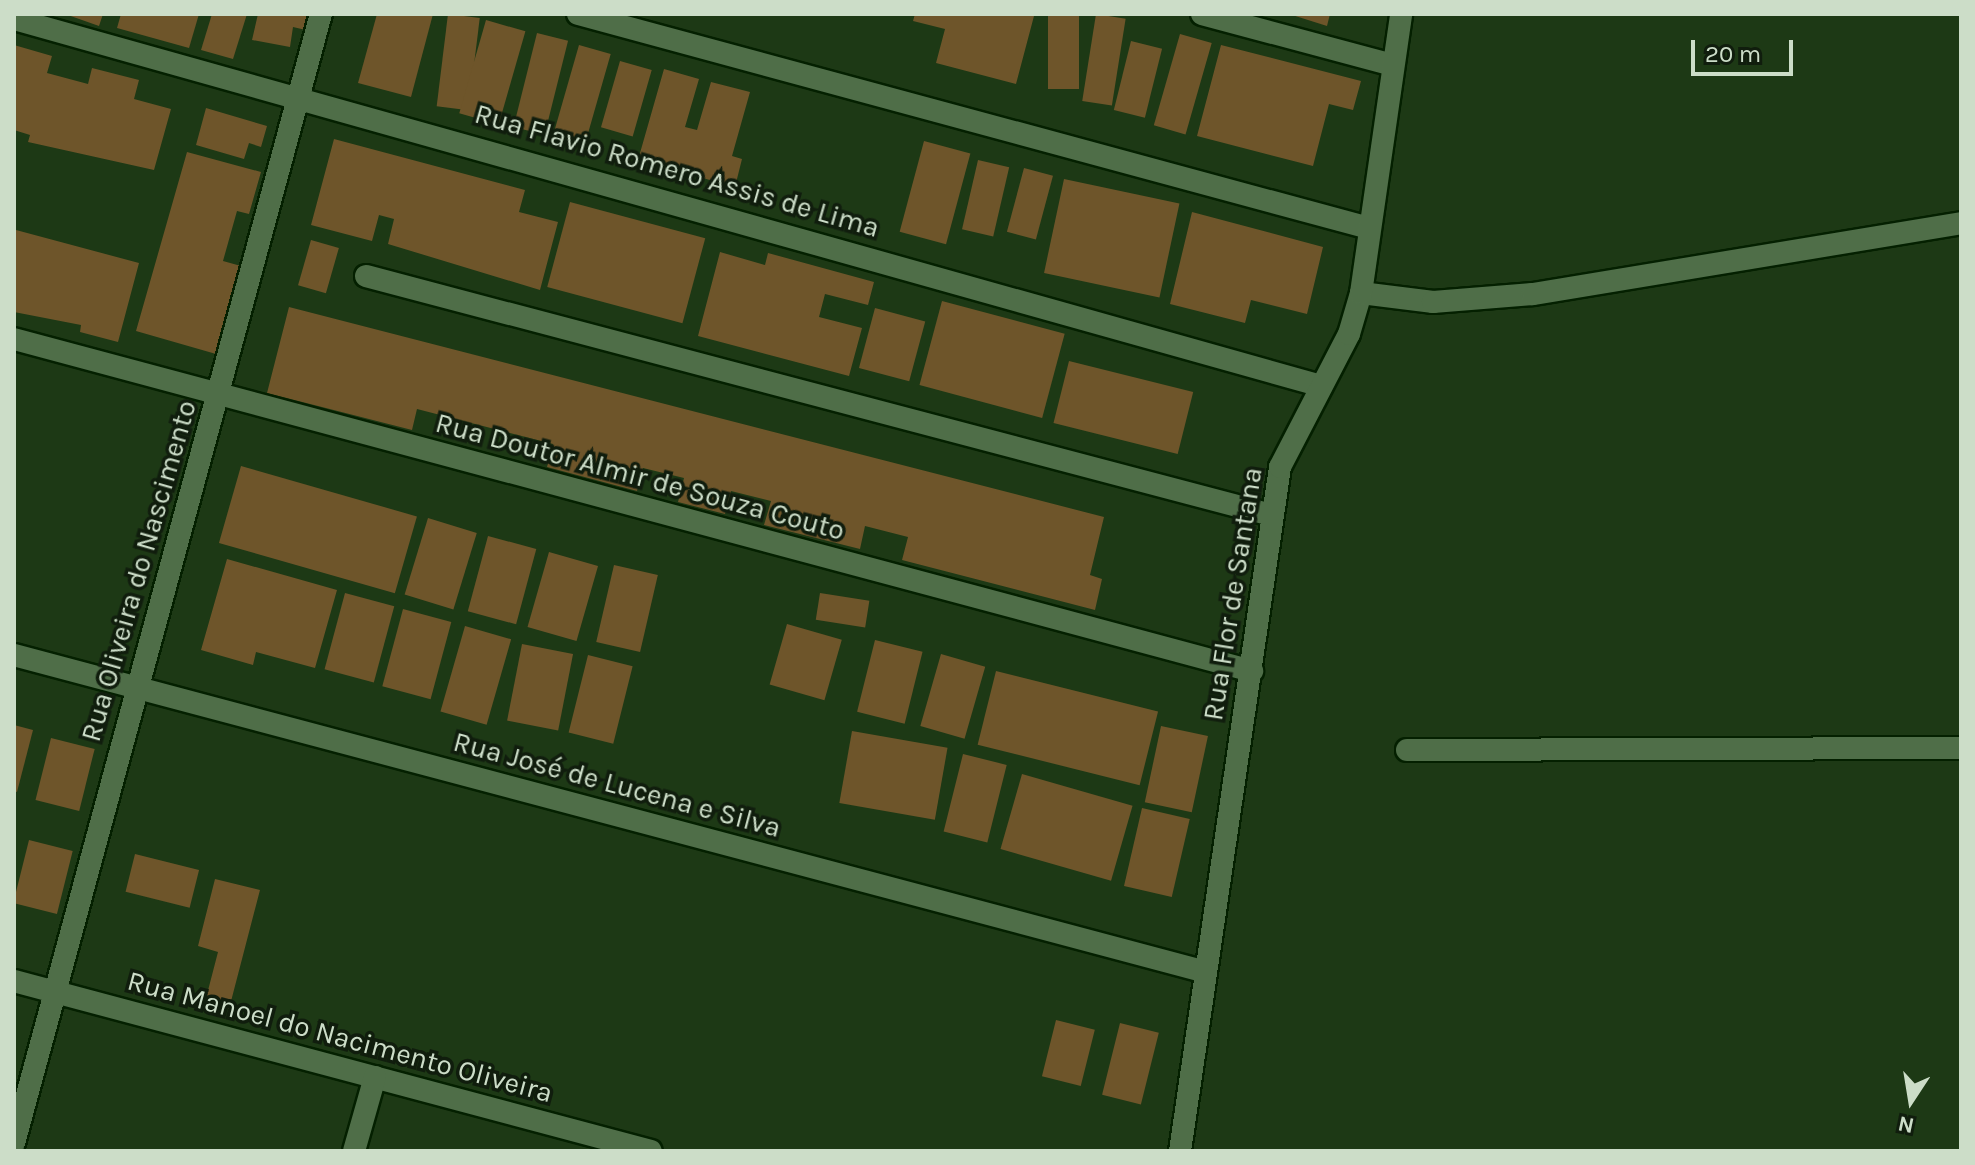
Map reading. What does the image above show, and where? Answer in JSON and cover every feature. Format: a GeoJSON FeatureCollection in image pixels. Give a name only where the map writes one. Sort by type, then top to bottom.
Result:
{"type":"FeatureCollection","features":[{"type":"Feature","properties":{"kind":"street","name":"Rua Oliveira do Nascimento"},"geometry":{"type":"LineString","coordinates":[[14,1143],[52,992],[321,14]]}},
{"type":"Feature","properties":{"kind":"street"},"geometry":{"type":"LineString","coordinates":[[578,14],[1369,228]]}},
{"type":"Feature","properties":{"kind":"street"},"geometry":{"type":"LineString","coordinates":[[1202,14],[1392,65]]}},
{"type":"Feature","properties":{"kind":"street","name":"Rua Flor de Santana"},"geometry":{"type":"LineString","coordinates":[[1180,1151],[1280,467],[1321,386],[1361,293],[1401,14]]}},
{"type":"Feature","properties":{"kind":"street","name":"Rua Flavio Romero Assis de Lima"},"geometry":{"type":"LineString","coordinates":[[14,19],[298,94],[1321,386]]}},
{"type":"Feature","properties":{"kind":"street"},"geometry":{"type":"LineString","coordinates":[[1361,293],[1433,302],[1533,294],[1961,223]]}},
{"type":"Feature","properties":{"kind":"street"},"geometry":{"type":"LineString","coordinates":[[366,276],[1271,515]]}},
{"type":"Feature","properties":{"kind":"street","name":"Rua Doutor Almir de Souza Couto"},"geometry":{"type":"LineString","coordinates":[[14,339],[1252,671]]}},
{"type":"Feature","properties":{"kind":"street","name":"Rua José de Lucena e Silva"},"geometry":{"type":"LineString","coordinates":[[14,655],[1206,972]]}},
{"type":"Feature","properties":{"kind":"street"},"geometry":{"type":"LineString","coordinates":[[1407,750],[1961,748]]}},
{"type":"Feature","properties":{"kind":"street","name":"Rua Manoel do Nacimento Oliveira"},"geometry":{"type":"LineString","coordinates":[[14,981],[651,1151]]}},
{"type":"Feature","properties":{"kind":"street"},"geometry":{"type":"LineString","coordinates":[[354,1151],[375,1077]]}},
{"type":"Feature","properties":{"kind":"building"},"geometry":{"type":"Polygon","coordinates":[[[65,14],[103,14],[99,26],[65,14]]]}},
{"type":"Feature","properties":{"kind":"building"},"geometry":{"type":"Polygon","coordinates":[[[121,14],[199,14],[189,48],[117,28],[121,14]]]}},
{"type":"Feature","properties":{"kind":"building"},"geometry":{"type":"Polygon","coordinates":[[[212,14],[247,14],[233,59],[201,50],[212,14]]]}},
{"type":"Feature","properties":{"kind":"building"},"geometry":{"type":"Polygon","coordinates":[[[258,14],[313,14],[310,31],[293,27],[290,47],[252,40],[258,14]]]}},
{"type":"Feature","properties":{"kind":"building"},"geometry":{"type":"Polygon","coordinates":[[[377,14],[433,14],[411,97],[358,83],[377,14]]]}},
{"type":"Feature","properties":{"kind":"building"},"geometry":{"type":"Polygon","coordinates":[[[448,14],[480,18],[468,110],[437,106],[448,14]]]}},
{"type":"Feature","properties":{"kind":"building"},"geometry":{"type":"Polygon","coordinates":[[[915,14],[1034,16],[1016,84],[936,63],[945,29],[913,21],[915,14]]]}},
{"type":"Feature","properties":{"kind":"building"},"geometry":{"type":"Polygon","coordinates":[[[1048,14],[1079,14],[1079,89],[1048,89],[1048,14]]]}},
{"type":"Feature","properties":{"kind":"building"},"geometry":{"type":"Polygon","coordinates":[[[1096,14],[1126,19],[1112,106],[1082,101],[1096,14]]]}},
{"type":"Feature","properties":{"kind":"building"},"geometry":{"type":"Polygon","coordinates":[[[1289,14],[1330,14],[1327,26],[1289,14]]]}},
{"type":"Feature","properties":{"kind":"building"},"geometry":{"type":"Polygon","coordinates":[[[486,20],[525,31],[499,125],[459,113],[486,20]]]}},
{"type":"Feature","properties":{"kind":"building"},"geometry":{"type":"Polygon","coordinates":[[[537,33],[568,41],[545,135],[514,127],[537,33]]]}},
{"type":"Feature","properties":{"kind":"building"},"geometry":{"type":"Polygon","coordinates":[[[1180,34],[1212,43],[1186,134],[1154,125],[1180,34]]]}},
{"type":"Feature","properties":{"kind":"building"},"geometry":{"type":"Polygon","coordinates":[[[1131,41],[1162,49],[1145,118],[1114,110],[1131,41]]]}},
{"type":"Feature","properties":{"kind":"building"},"geometry":{"type":"Polygon","coordinates":[[[14,45],[52,56],[47,73],[88,84],[92,68],[139,80],[134,99],[171,109],[154,170],[28,142],[30,135],[14,130],[14,45]]]}},
{"type":"Feature","properties":{"kind":"building"},"geometry":{"type":"Polygon","coordinates":[[[579,45],[611,54],[585,145],[553,136],[579,45]]]}},
{"type":"Feature","properties":{"kind":"building"},"geometry":{"type":"Polygon","coordinates":[[[1221,45],[1361,81],[1353,110],[1329,104],[1313,166],[1197,136],[1221,45]]]}},
{"type":"Feature","properties":{"kind":"building"},"geometry":{"type":"Polygon","coordinates":[[[620,61],[652,70],[633,136],[601,127],[620,61]]]}},
{"type":"Feature","properties":{"kind":"building"},"geometry":{"type":"Polygon","coordinates":[[[664,69],[699,79],[685,127],[697,130],[711,82],[750,92],[732,156],[742,159],[735,187],[638,160],[664,69]]]}},
{"type":"Feature","properties":{"kind":"building"},"geometry":{"type":"Polygon","coordinates":[[[206,108],[267,126],[261,147],[249,143],[244,159],[196,145],[206,108]]]}},
{"type":"Feature","properties":{"kind":"building"},"geometry":{"type":"Polygon","coordinates":[[[334,139],[525,190],[519,212],[558,222],[540,290],[388,244],[394,219],[379,215],[372,241],[311,225],[334,139]]]}},
{"type":"Feature","properties":{"kind":"building"},"geometry":{"type":"Polygon","coordinates":[[[924,141],[970,153],[946,244],[900,232],[924,141]]]}},
{"type":"Feature","properties":{"kind":"building"},"geometry":{"type":"Polygon","coordinates":[[[187,152],[261,172],[249,214],[237,211],[223,261],[241,266],[216,354],[136,331],[187,152]]]}},
{"type":"Feature","properties":{"kind":"building"},"geometry":{"type":"Polygon","coordinates":[[[978,160],[1009,167],[993,236],[962,229],[978,160]]]}},
{"type":"Feature","properties":{"kind":"building"},"geometry":{"type":"Polygon","coordinates":[[[1024,168],[1053,176],[1036,240],[1007,232],[1024,168]]]}},
{"type":"Feature","properties":{"kind":"building"},"geometry":{"type":"Polygon","coordinates":[[[1064,179],[1179,204],[1159,297],[1044,273],[1064,179]]]}},
{"type":"Feature","properties":{"kind":"building"},"geometry":{"type":"Polygon","coordinates":[[[570,202],[705,238],[682,323],[547,287],[570,202]]]}},
{"type":"Feature","properties":{"kind":"building"},"geometry":{"type":"Polygon","coordinates":[[[1192,212],[1323,247],[1307,314],[1251,300],[1245,323],[1170,304],[1192,212]]]}},
{"type":"Feature","properties":{"kind":"building"},"geometry":{"type":"Polygon","coordinates":[[[16,230],[139,263],[118,342],[80,332],[81,325],[14,312],[16,230]]]}},
{"type":"Feature","properties":{"kind":"building"},"geometry":{"type":"Polygon","coordinates":[[[311,240],[339,248],[326,293],[298,285],[311,240]]]}},
{"type":"Feature","properties":{"kind":"building"},"geometry":{"type":"Polygon","coordinates":[[[720,252],[765,265],[768,253],[874,282],[868,305],[825,294],[819,317],[862,328],[849,376],[698,336],[720,252]]]}},
{"type":"Feature","properties":{"kind":"building"},"geometry":{"type":"Polygon","coordinates":[[[942,301],[1065,334],[1042,418],[919,385],[942,301]]]}},
{"type":"Feature","properties":{"kind":"building"},"geometry":{"type":"Polygon","coordinates":[[[289,307],[1104,517],[1090,575],[1102,579],[1095,610],[902,560],[908,537],[865,526],[860,549],[764,525],[771,501],[731,491],[725,514],[678,502],[684,478],[643,468],[637,491],[547,467],[553,444],[417,409],[412,430],[267,393],[289,307]]]}},
{"type":"Feature","properties":{"kind":"building"},"geometry":{"type":"Polygon","coordinates":[[[875,308],[925,321],[909,381],[859,368],[875,308]]]}},
{"type":"Feature","properties":{"kind":"building"},"geometry":{"type":"Polygon","coordinates":[[[1069,361],[1193,392],[1178,454],[1054,423],[1069,361]]]}},
{"type":"Feature","properties":{"kind":"building"},"geometry":{"type":"Polygon","coordinates":[[[241,466],[417,516],[395,593],[219,543],[241,466]]]}},
{"type":"Feature","properties":{"kind":"building"},"geometry":{"type":"Polygon","coordinates":[[[428,518],[477,533],[453,609],[405,595],[428,518]]]}},
{"type":"Feature","properties":{"kind":"building"},"geometry":{"type":"Polygon","coordinates":[[[488,536],[536,549],[516,624],[468,611],[488,536]]]}},
{"type":"Feature","properties":{"kind":"building"},"geometry":{"type":"Polygon","coordinates":[[[549,552],[598,566],[577,641],[528,627],[549,552]]]}},
{"type":"Feature","properties":{"kind":"building"},"geometry":{"type":"Polygon","coordinates":[[[227,559],[337,590],[315,668],[256,652],[253,665],[201,650],[227,559]]]}},
{"type":"Feature","properties":{"kind":"building"},"geometry":{"type":"Polygon","coordinates":[[[614,565],[658,575],[640,652],[596,642],[614,565]]]}},
{"type":"Feature","properties":{"kind":"building"},"geometry":{"type":"Polygon","coordinates":[[[345,593],[394,606],[374,683],[325,669],[345,593]]]}},
{"type":"Feature","properties":{"kind":"building"},"geometry":{"type":"Polygon","coordinates":[[[820,593],[869,601],[865,627],[816,620],[820,593]]]}},
{"type":"Feature","properties":{"kind":"building"},"geometry":{"type":"Polygon","coordinates":[[[403,609],[451,622],[431,699],[382,686],[403,609]]]}},
{"type":"Feature","properties":{"kind":"building"},"geometry":{"type":"Polygon","coordinates":[[[787,624],[842,640],[824,700],[770,685],[787,624]]]}},
{"type":"Feature","properties":{"kind":"building"},"geometry":{"type":"Polygon","coordinates":[[[465,626],[511,639],[487,725],[440,712],[465,626]]]}},
{"type":"Feature","properties":{"kind":"building"},"geometry":{"type":"Polygon","coordinates":[[[875,640],[923,652],[905,724],[857,712],[875,640]]]}},
{"type":"Feature","properties":{"kind":"building"},"geometry":{"type":"Polygon","coordinates":[[[522,644],[573,654],[558,730],[507,721],[522,644]]]}},
{"type":"Feature","properties":{"kind":"building"},"geometry":{"type":"Polygon","coordinates":[[[941,654],[985,667],[965,739],[920,726],[941,654]]]}},
{"type":"Feature","properties":{"kind":"building"},"geometry":{"type":"Polygon","coordinates":[[[588,655],[633,666],[613,744],[569,733],[588,655]]]}},
{"type":"Feature","properties":{"kind":"building"},"geometry":{"type":"Polygon","coordinates":[[[996,671],[1158,711],[1140,785],[978,745],[996,671]]]}},
{"type":"Feature","properties":{"kind":"building"},"geometry":{"type":"Polygon","coordinates":[[[14,725],[33,730],[17,792],[14,791],[14,725]]]}},
{"type":"Feature","properties":{"kind":"building"},"geometry":{"type":"Polygon","coordinates":[[[1161,726],[1208,736],[1192,812],[1145,802],[1161,726]]]}},
{"type":"Feature","properties":{"kind":"building"},"geometry":{"type":"Polygon","coordinates":[[[852,731],[948,748],[935,820],[839,803],[852,731]]]}},
{"type":"Feature","properties":{"kind":"building"},"geometry":{"type":"Polygon","coordinates":[[[51,738],[95,749],[79,811],[36,800],[51,738]]]}},
{"type":"Feature","properties":{"kind":"building"},"geometry":{"type":"Polygon","coordinates":[[[963,754],[1007,765],[987,843],[944,832],[963,754]]]}},
{"type":"Feature","properties":{"kind":"building"},"geometry":{"type":"Polygon","coordinates":[[[1022,774],[1133,806],[1111,881],[1001,849],[1022,774]]]}},
{"type":"Feature","properties":{"kind":"building"},"geometry":{"type":"Polygon","coordinates":[[[1142,808],[1190,819],[1172,897],[1124,886],[1142,808]]]}},
{"type":"Feature","properties":{"kind":"building"},"geometry":{"type":"Polygon","coordinates":[[[29,840],[73,851],[57,914],[14,903],[29,840]]]}},
{"type":"Feature","properties":{"kind":"building"},"geometry":{"type":"Polygon","coordinates":[[[135,854],[199,870],[190,908],[126,892],[135,854]]]}},
{"type":"Feature","properties":{"kind":"building"},"geometry":{"type":"Polygon","coordinates":[[[215,879],[260,890],[229,1009],[205,1002],[218,952],[198,946],[215,879]]]}},
{"type":"Feature","properties":{"kind":"building"},"geometry":{"type":"Polygon","coordinates":[[[1056,1020],[1095,1030],[1081,1086],[1042,1076],[1056,1020]]]}},
{"type":"Feature","properties":{"kind":"building"},"geometry":{"type":"Polygon","coordinates":[[[1120,1023],[1159,1033],[1141,1104],[1102,1095],[1120,1023]]]}}]}
